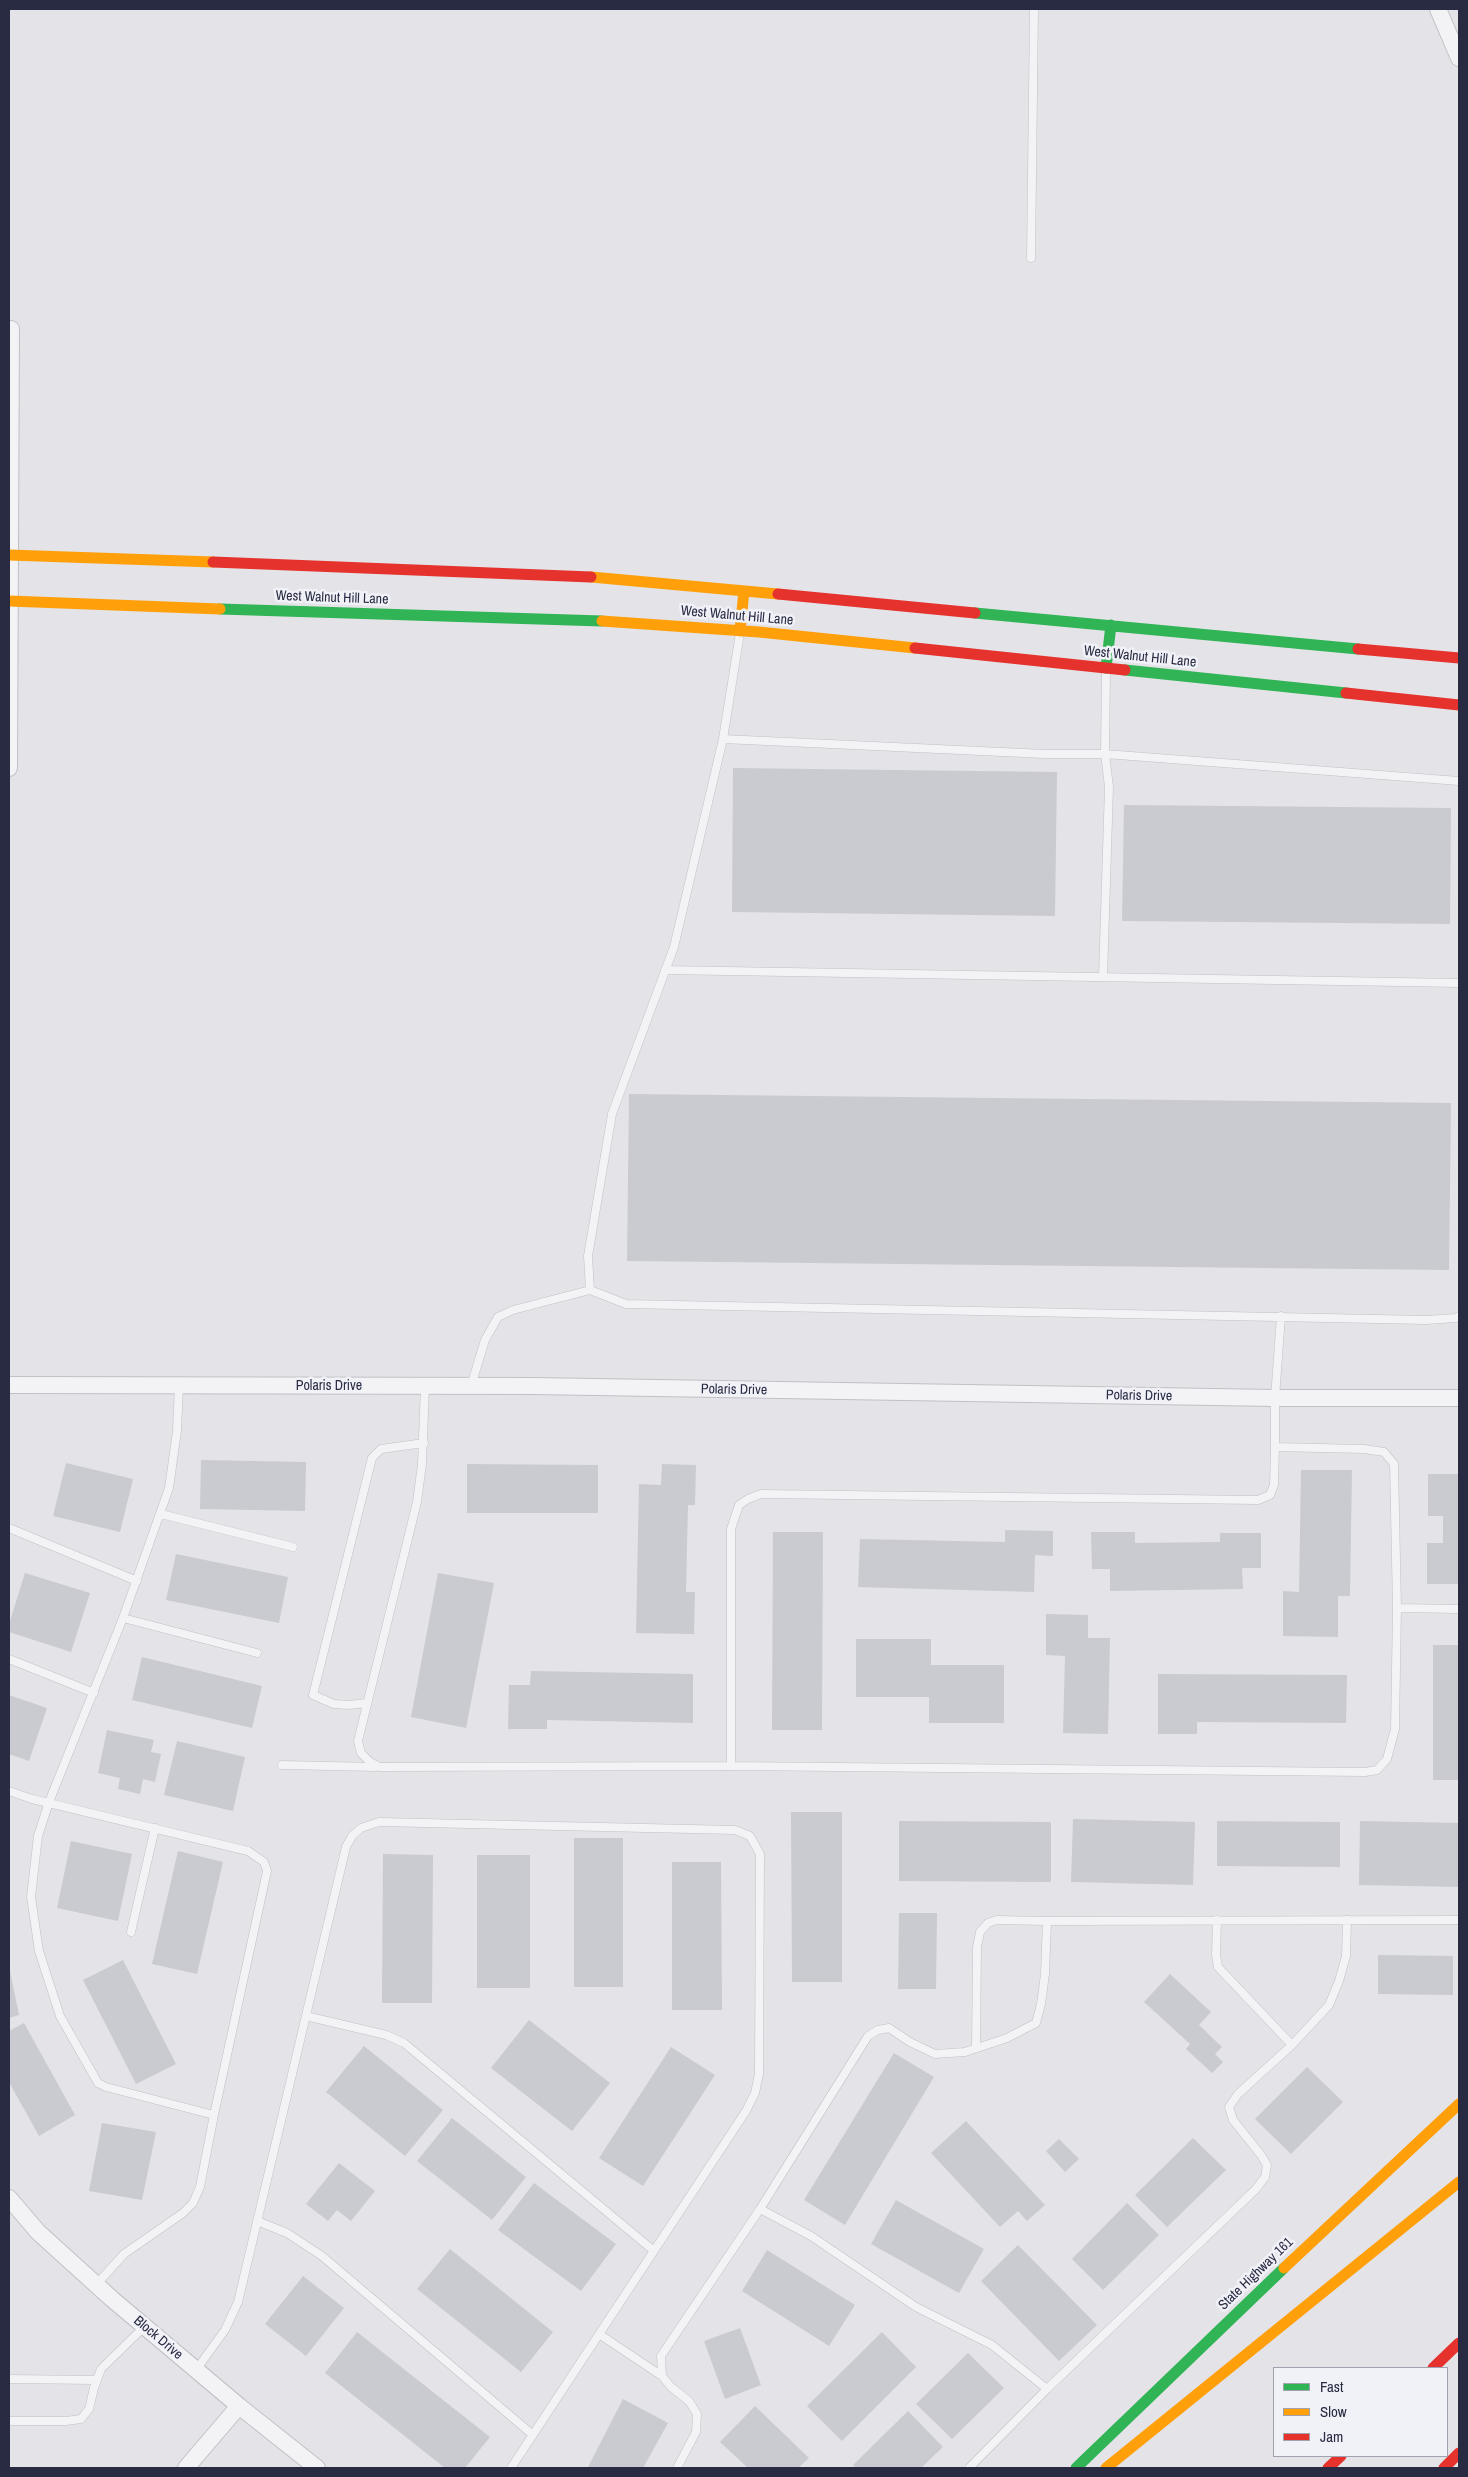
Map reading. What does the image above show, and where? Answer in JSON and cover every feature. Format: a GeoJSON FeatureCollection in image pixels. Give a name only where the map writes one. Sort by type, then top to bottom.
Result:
{"type":"FeatureCollection","features":[{"type":"Feature","properties":{"kind":"main road","name":"West Walnut Hill Lane"},"geometry":{"type":"LineString","coordinates":[[9,556],[573,575],[1459,658]]}},
{"type":"Feature","properties":{"kind":"main road"},"geometry":{"type":"LineString","coordinates":[[740,631],[744,591]]}},
{"type":"Feature","properties":{"kind":"main road","name":"West Walnut Hill Lane"},"geometry":{"type":"LineString","coordinates":[[9,601],[350,614],[574,619],[740,631],[1459,705]]}},
{"type":"Feature","properties":{"kind":"main road"},"geometry":{"type":"LineString","coordinates":[[1106,668],[1111,626]]}},
{"type":"Feature","properties":{"kind":"main road","name":"State Highway 161"},"geometry":{"type":"LineString","coordinates":[[1076,2468],[1380,2176],[1459,2104]]}},
{"type":"Feature","properties":{"kind":"main road"},"geometry":{"type":"LineString","coordinates":[[1106,2468],[1459,2182]]}},
{"type":"Feature","properties":{"kind":"main road"},"geometry":{"type":"LineString","coordinates":[[1434,2367],[1459,2343]]}},
{"type":"Feature","properties":{"kind":"main road"},"geometry":{"type":"LineString","coordinates":[[1444,2468],[1459,2453]]}},
{"type":"Feature","properties":{"kind":"main road"},"geometry":{"type":"LineString","coordinates":[[1328,2468],[1341,2457]]}},
{"type":"Feature","properties":{"kind":"street"},"geometry":{"type":"LineString","coordinates":[[1438,9],[1459,58]]}},
{"type":"Feature","properties":{"kind":"street"},"geometry":{"type":"LineString","coordinates":[[9,768],[11,329]]}},
{"type":"Feature","properties":{"kind":"street","name":"Polaris Drive"},"geometry":{"type":"LineString","coordinates":[[9,1385],[470,1386],[1275,1398],[1459,1398]]}},
{"type":"Feature","properties":{"kind":"street","name":"Block Drive"},"geometry":{"type":"LineString","coordinates":[[9,2198],[38,2232],[96,2285],[239,2406],[317,2468]]}},
{"type":"Feature","properties":{"kind":"street"},"geometry":{"type":"LineString","coordinates":[[186,2468],[239,2406]]}},
{"type":"Feature","properties":{"kind":"lane"},"geometry":{"type":"LineString","coordinates":[[1031,258],[1034,9]]}},
{"type":"Feature","properties":{"kind":"lane"},"geometry":{"type":"LineString","coordinates":[[590,1290],[588,1256],[612,1114],[674,947],[723,739],[740,631]]}},
{"type":"Feature","properties":{"kind":"lane"},"geometry":{"type":"LineString","coordinates":[[1103,977],[1109,787],[1105,754],[1106,668]]}},
{"type":"Feature","properties":{"kind":"lane"},"geometry":{"type":"LineString","coordinates":[[723,739],[1044,754],[1105,754],[1459,781]]}},
{"type":"Feature","properties":{"kind":"lane"},"geometry":{"type":"LineString","coordinates":[[665,970],[1459,983]]}},
{"type":"Feature","properties":{"kind":"lane"},"geometry":{"type":"LineString","coordinates":[[470,1386],[485,1340],[498,1317],[513,1310],[590,1290],[626,1304],[1426,1320],[1456,1318],[1459,1316]]}},
{"type":"Feature","properties":{"kind":"lane"},"geometry":{"type":"LineString","coordinates":[[730,1766],[731,1529],[739,1505],[761,1494],[1258,1500],[1270,1495],[1274,1485],[1275,1398],[1282,1316]]}},
{"type":"Feature","properties":{"kind":"lane"},"geometry":{"type":"LineString","coordinates":[[179,1386],[177,1431],[169,1488],[123,1618],[49,1802],[38,1836],[31,1897],[39,1951],[60,2016],[98,2082],[106,2087],[214,2115]]}},
{"type":"Feature","properties":{"kind":"lane"},"geometry":{"type":"LineString","coordinates":[[380,1767],[370,1762],[362,1753],[358,1740],[417,1502],[424,1443],[425,1386]]}},
{"type":"Feature","properties":{"kind":"lane"},"geometry":{"type":"LineString","coordinates":[[366,1703],[334,1704],[313,1695],[372,1458],[381,1449],[424,1443]]}},
{"type":"Feature","properties":{"kind":"lane"},"geometry":{"type":"LineString","coordinates":[[282,1765],[380,1767],[730,1766],[1365,1772],[1377,1770],[1387,1759],[1395,1728],[1397,1608],[1394,1464],[1384,1452],[1364,1449],[1275,1447]]}},
{"type":"Feature","properties":{"kind":"lane"},"geometry":{"type":"LineString","coordinates":[[161,1514],[294,1547]]}},
{"type":"Feature","properties":{"kind":"lane"},"geometry":{"type":"LineString","coordinates":[[9,1528],[137,1581]]}},
{"type":"Feature","properties":{"kind":"lane"},"geometry":{"type":"LineString","coordinates":[[1397,1608],[1459,1609]]}},
{"type":"Feature","properties":{"kind":"lane"},"geometry":{"type":"LineString","coordinates":[[123,1618],[257,1653]]}},
{"type":"Feature","properties":{"kind":"lane"},"geometry":{"type":"LineString","coordinates":[[9,1659],[94,1693]]}},
{"type":"Feature","properties":{"kind":"lane"},"geometry":{"type":"LineString","coordinates":[[9,1790],[32,1799],[248,1851],[264,1862],[267,1871],[200,2187],[193,2203],[183,2213],[124,2254],[96,2285]]}},
{"type":"Feature","properties":{"kind":"lane"},"geometry":{"type":"LineString","coordinates":[[196,2370],[226,2330],[238,2302],[346,1847],[352,1836],[362,1828],[379,1822],[735,1830],[750,1836],[760,1854],[759,2074],[755,2092],[746,2110],[511,2468]]}},
{"type":"Feature","properties":{"kind":"lane"},"geometry":{"type":"LineString","coordinates":[[131,1932],[155,1828]]}},
{"type":"Feature","properties":{"kind":"lane"},"geometry":{"type":"LineString","coordinates":[[976,2048],[977,1947],[980,1932],[988,1923],[997,1920],[1459,1920]]}},
{"type":"Feature","properties":{"kind":"lane"},"geometry":{"type":"LineString","coordinates":[[1217,1920],[1216,1955],[1218,1967],[1292,2045]]}},
{"type":"Feature","properties":{"kind":"lane"},"geometry":{"type":"LineString","coordinates":[[970,2468],[1047,2389],[1256,2189],[1265,2177],[1267,2165],[1262,2155],[1233,2120],[1229,2106],[1238,2094],[1292,2045],[1329,2005],[1346,1956],[1347,1920]]}},
{"type":"Feature","properties":{"kind":"lane"},"geometry":{"type":"LineString","coordinates":[[662,2376],[661,2356],[760,2209],[868,2036],[878,2030],[889,2028],[910,2042],[935,2054],[965,2052],[1007,2038],[1036,2023],[1045,1974],[1047,1921]]}},
{"type":"Feature","properties":{"kind":"lane"},"geometry":{"type":"LineString","coordinates":[[306,2016],[378,2032],[404,2043],[654,2251]]}},
{"type":"Feature","properties":{"kind":"lane"},"geometry":{"type":"LineString","coordinates":[[760,2209],[812,2236],[916,2307],[992,2345],[1047,2389]]}},
{"type":"Feature","properties":{"kind":"lane"},"geometry":{"type":"LineString","coordinates":[[257,2221],[287,2233],[322,2256],[533,2435]]}},
{"type":"Feature","properties":{"kind":"lane"},"geometry":{"type":"LineString","coordinates":[[9,2421],[66,2421],[81,2419],[89,2409],[101,2369],[144,2326]]}},
{"type":"Feature","properties":{"kind":"lane"},"geometry":{"type":"LineString","coordinates":[[599,2334],[662,2376],[671,2387],[689,2401],[697,2414],[696,2432],[677,2468]]}},
{"type":"Feature","properties":{"kind":"lane"},"geometry":{"type":"LineString","coordinates":[[9,2379],[97,2380]]}},
{"type":"Feature","properties":{"kind":"building"},"geometry":{"type":"Polygon","coordinates":[[[733,768],[1057,772],[1055,916],[732,912],[733,768]]]}},
{"type":"Feature","properties":{"kind":"building"},"geometry":{"type":"Polygon","coordinates":[[[1124,805],[1451,808],[1450,924],[1122,921],[1124,805]]]}},
{"type":"Feature","properties":{"kind":"building"},"geometry":{"type":"Polygon","coordinates":[[[629,1094],[1451,1103],[1449,1270],[627,1261],[629,1094]]]}},
{"type":"Feature","properties":{"kind":"building"},"geometry":{"type":"Polygon","coordinates":[[[201,1460],[306,1462],[305,1511],[200,1509],[201,1460]]]}},
{"type":"Feature","properties":{"kind":"building"},"geometry":{"type":"Polygon","coordinates":[[[66,1463],[133,1479],[120,1532],[53,1516],[66,1463]]]}},
{"type":"Feature","properties":{"kind":"building"},"geometry":{"type":"Polygon","coordinates":[[[467,1464],[598,1465],[598,1513],[467,1513],[467,1464]]]}},
{"type":"Feature","properties":{"kind":"building"},"geometry":{"type":"Polygon","coordinates":[[[662,1464],[696,1465],[695,1505],[688,1505],[686,1592],[695,1592],[694,1634],[636,1633],[639,1484],[661,1485],[662,1464]]]}},
{"type":"Feature","properties":{"kind":"building"},"geometry":{"type":"Polygon","coordinates":[[[1301,1470],[1352,1470],[1350,1596],[1338,1596],[1338,1637],[1283,1636],[1283,1591],[1299,1592],[1301,1470]]]}},
{"type":"Feature","properties":{"kind":"building"},"geometry":{"type":"Polygon","coordinates":[[[1428,1474],[1459,1474],[1459,1584],[1427,1584],[1427,1543],[1443,1543],[1443,1516],[1428,1516],[1428,1474]]]}},
{"type":"Feature","properties":{"kind":"building"},"geometry":{"type":"Polygon","coordinates":[[[1005,1530],[1053,1531],[1053,1556],[1035,1555],[1034,1592],[858,1587],[860,1539],[1005,1542],[1005,1530]]]}},
{"type":"Feature","properties":{"kind":"building"},"geometry":{"type":"Polygon","coordinates":[[[773,1532],[823,1532],[822,1730],[772,1730],[773,1532]]]}},
{"type":"Feature","properties":{"kind":"building"},"geometry":{"type":"Polygon","coordinates":[[[1091,1532],[1135,1532],[1135,1543],[1220,1542],[1220,1533],[1261,1533],[1261,1568],[1242,1568],[1243,1589],[1110,1591],[1110,1569],[1092,1569],[1091,1532]]]}},
{"type":"Feature","properties":{"kind":"building"},"geometry":{"type":"Polygon","coordinates":[[[176,1554],[288,1577],[279,1623],[166,1600],[176,1554]]]}},
{"type":"Feature","properties":{"kind":"building"},"geometry":{"type":"Polygon","coordinates":[[[25,1573],[90,1593],[71,1652],[9,1632],[9,1624],[25,1573]]]}},
{"type":"Feature","properties":{"kind":"building"},"geometry":{"type":"Polygon","coordinates":[[[438,1573],[494,1583],[466,1728],[411,1717],[438,1573]]]}},
{"type":"Feature","properties":{"kind":"building"},"geometry":{"type":"Polygon","coordinates":[[[1046,1614],[1088,1615],[1088,1638],[1110,1638],[1108,1734],[1063,1733],[1065,1656],[1046,1655],[1046,1614]]]}},
{"type":"Feature","properties":{"kind":"building"},"geometry":{"type":"Polygon","coordinates":[[[856,1639],[931,1639],[931,1665],[1004,1665],[1004,1723],[929,1723],[929,1697],[856,1697],[856,1639]]]}},
{"type":"Feature","properties":{"kind":"building"},"geometry":{"type":"Polygon","coordinates":[[[1433,1645],[1459,1645],[1459,1780],[1433,1780],[1433,1645]]]}},
{"type":"Feature","properties":{"kind":"building"},"geometry":{"type":"Polygon","coordinates":[[[142,1657],[262,1686],[252,1728],[132,1700],[142,1657]]]}},
{"type":"Feature","properties":{"kind":"building"},"geometry":{"type":"Polygon","coordinates":[[[531,1671],[693,1674],[693,1723],[547,1720],[547,1729],[508,1729],[509,1685],[530,1685],[531,1671]]]}},
{"type":"Feature","properties":{"kind":"building"},"geometry":{"type":"Polygon","coordinates":[[[1158,1674],[1347,1675],[1346,1723],[1197,1722],[1197,1734],[1158,1734],[1158,1674]]]}},
{"type":"Feature","properties":{"kind":"building"},"geometry":{"type":"Polygon","coordinates":[[[9,1695],[47,1708],[29,1761],[9,1754],[9,1695]]]}},
{"type":"Feature","properties":{"kind":"building"},"geometry":{"type":"Polygon","coordinates":[[[107,1730],[154,1740],[151,1752],[161,1754],[155,1782],[143,1779],[140,1794],[118,1789],[120,1778],[98,1773],[107,1730]]]}},
{"type":"Feature","properties":{"kind":"building"},"geometry":{"type":"Polygon","coordinates":[[[177,1741],[245,1757],[233,1811],[164,1795],[177,1741]]]}},
{"type":"Feature","properties":{"kind":"building"},"geometry":{"type":"Polygon","coordinates":[[[791,1812],[842,1812],[842,1982],[792,1982],[791,1812]]]}},
{"type":"Feature","properties":{"kind":"building"},"geometry":{"type":"Polygon","coordinates":[[[1073,1819],[1195,1822],[1193,1885],[1071,1882],[1073,1819]]]}},
{"type":"Feature","properties":{"kind":"building"},"geometry":{"type":"Polygon","coordinates":[[[899,1821],[1051,1822],[1051,1882],[899,1881],[899,1821]]]}},
{"type":"Feature","properties":{"kind":"building"},"geometry":{"type":"Polygon","coordinates":[[[1217,1821],[1340,1822],[1340,1867],[1217,1866],[1217,1821]]]}},
{"type":"Feature","properties":{"kind":"building"},"geometry":{"type":"Polygon","coordinates":[[[1360,1821],[1459,1823],[1459,1887],[1359,1885],[1360,1821]]]}},
{"type":"Feature","properties":{"kind":"building"},"geometry":{"type":"Polygon","coordinates":[[[574,1838],[623,1838],[623,1987],[574,1987],[574,1838]]]}},
{"type":"Feature","properties":{"kind":"building"},"geometry":{"type":"Polygon","coordinates":[[[71,1841],[132,1854],[118,1921],[57,1908],[71,1841]]]}},
{"type":"Feature","properties":{"kind":"building"},"geometry":{"type":"Polygon","coordinates":[[[178,1851],[223,1862],[197,1974],[152,1964],[178,1851]]]}},
{"type":"Feature","properties":{"kind":"building"},"geometry":{"type":"Polygon","coordinates":[[[383,1854],[433,1855],[432,2003],[382,2003],[383,1854]]]}},
{"type":"Feature","properties":{"kind":"building"},"geometry":{"type":"Polygon","coordinates":[[[477,1855],[530,1855],[530,1988],[477,1988],[477,1855]]]}},
{"type":"Feature","properties":{"kind":"building"},"geometry":{"type":"Polygon","coordinates":[[[672,1862],[721,1862],[722,2010],[672,2010],[672,1862]]]}},
{"type":"Feature","properties":{"kind":"building"},"geometry":{"type":"Polygon","coordinates":[[[899,1913],[937,1913],[936,1989],[898,1989],[899,1913]]]}},
{"type":"Feature","properties":{"kind":"building"},"geometry":{"type":"Polygon","coordinates":[[[1378,1955],[1453,1956],[1453,1995],[1378,1994],[1378,1955]]]}},
{"type":"Feature","properties":{"kind":"building"},"geometry":{"type":"Polygon","coordinates":[[[123,1960],[176,2064],[136,2084],[83,1980],[123,1960]]]}},
{"type":"Feature","properties":{"kind":"building"},"geometry":{"type":"Polygon","coordinates":[[[9,1972],[19,2015],[9,2018],[9,1972]]]}},
{"type":"Feature","properties":{"kind":"building"},"geometry":{"type":"Polygon","coordinates":[[[1170,1974],[1211,2012],[1199,2025],[1222,2047],[1215,2054],[1223,2062],[1212,2073],[1186,2049],[1190,2044],[1144,2002],[1170,1974]]]}},
{"type":"Feature","properties":{"kind":"building"},"geometry":{"type":"Polygon","coordinates":[[[529,2020],[610,2083],[572,2131],[491,2068],[529,2020]]]}},
{"type":"Feature","properties":{"kind":"building"},"geometry":{"type":"Polygon","coordinates":[[[24,2023],[75,2115],[39,2136],[9,2082],[9,2031],[24,2023]]]}},
{"type":"Feature","properties":{"kind":"building"},"geometry":{"type":"Polygon","coordinates":[[[364,2046],[443,2110],[405,2156],[326,2092],[364,2046]]]}},
{"type":"Feature","properties":{"kind":"building"},"geometry":{"type":"Polygon","coordinates":[[[671,2047],[715,2075],[643,2186],[599,2158],[671,2047]]]}},
{"type":"Feature","properties":{"kind":"building"},"geometry":{"type":"Polygon","coordinates":[[[894,2053],[934,2077],[845,2225],[804,2200],[894,2053]]]}},
{"type":"Feature","properties":{"kind":"building"},"geometry":{"type":"Polygon","coordinates":[[[1307,2067],[1343,2102],[1291,2154],[1255,2119],[1307,2067]]]}},
{"type":"Feature","properties":{"kind":"building"},"geometry":{"type":"Polygon","coordinates":[[[452,2118],[526,2177],[492,2220],[417,2161],[452,2118]]]}},
{"type":"Feature","properties":{"kind":"building"},"geometry":{"type":"Polygon","coordinates":[[[966,2121],[1045,2205],[1027,2221],[1018,2211],[1000,2227],[931,2153],[966,2121]]]}},
{"type":"Feature","properties":{"kind":"building"},"geometry":{"type":"Polygon","coordinates":[[[102,2123],[156,2132],[142,2200],[89,2191],[102,2123]]]}},
{"type":"Feature","properties":{"kind":"building"},"geometry":{"type":"Polygon","coordinates":[[[1193,2138],[1226,2170],[1167,2227],[1135,2195],[1193,2138]]]}},
{"type":"Feature","properties":{"kind":"building"},"geometry":{"type":"Polygon","coordinates":[[[1059,2139],[1079,2159],[1065,2172],[1046,2151],[1059,2139]]]}},
{"type":"Feature","properties":{"kind":"building"},"geometry":{"type":"Polygon","coordinates":[[[339,2163],[375,2191],[351,2221],[337,2210],[328,2221],[306,2204],[339,2163]]]}},
{"type":"Feature","properties":{"kind":"building"},"geometry":{"type":"Polygon","coordinates":[[[534,2183],[616,2244],[581,2291],[498,2230],[534,2183]]]}},
{"type":"Feature","properties":{"kind":"building"},"geometry":{"type":"Polygon","coordinates":[[[896,2200],[984,2249],[959,2293],[871,2244],[896,2200]]]}},
{"type":"Feature","properties":{"kind":"building"},"geometry":{"type":"Polygon","coordinates":[[[1127,2203],[1159,2235],[1103,2290],[1072,2259],[1127,2203]]]}},
{"type":"Feature","properties":{"kind":"building"},"geometry":{"type":"Polygon","coordinates":[[[1018,2245],[1097,2325],[1059,2361],[981,2281],[1018,2245]]]}},
{"type":"Feature","properties":{"kind":"building"},"geometry":{"type":"Polygon","coordinates":[[[450,2249],[553,2332],[521,2372],[417,2289],[450,2249]]]}},
{"type":"Feature","properties":{"kind":"building"},"geometry":{"type":"Polygon","coordinates":[[[767,2250],[855,2305],[829,2346],[742,2291],[767,2250]]]}},
{"type":"Feature","properties":{"kind":"building"},"geometry":{"type":"Polygon","coordinates":[[[303,2276],[344,2308],[306,2356],[265,2324],[303,2276]]]}},
{"type":"Feature","properties":{"kind":"building"},"geometry":{"type":"Polygon","coordinates":[[[740,2328],[761,2385],[725,2399],[704,2341],[740,2328]]]}},
{"type":"Feature","properties":{"kind":"building"},"geometry":{"type":"Polygon","coordinates":[[[357,2332],[490,2437],[465,2468],[445,2468],[325,2373],[357,2332]]]}},
{"type":"Feature","properties":{"kind":"building"},"geometry":{"type":"Polygon","coordinates":[[[882,2332],[916,2367],[842,2441],[807,2406],[882,2332]]]}},
{"type":"Feature","properties":{"kind":"building"},"geometry":{"type":"Polygon","coordinates":[[[968,2353],[1004,2388],[952,2439],[916,2404],[968,2353]]]}},
{"type":"Feature","properties":{"kind":"building"},"geometry":{"type":"Polygon","coordinates":[[[623,2399],[668,2423],[643,2468],[588,2467],[623,2399]]]}},
{"type":"Feature","properties":{"kind":"building"},"geometry":{"type":"Polygon","coordinates":[[[755,2406],[809,2458],[798,2468],[748,2468],[720,2442],[755,2406]]]}},
{"type":"Feature","properties":{"kind":"building"},"geometry":{"type":"Polygon","coordinates":[[[908,2411],[943,2447],[921,2468],[856,2468],[853,2465],[908,2411]]]}},
{"type":"Feature","properties":{"kind":"traffic: fast"},"geometry":{"type":"LineString","coordinates":[[220,609],[602,621]]}},
{"type":"Feature","properties":{"kind":"traffic: fast"},"geometry":{"type":"LineString","coordinates":[[975,613],[1358,649]]}},
{"type":"Feature","properties":{"kind":"traffic: fast"},"geometry":{"type":"LineString","coordinates":[[1106,668],[1111,625]]}},
{"type":"Feature","properties":{"kind":"traffic: fast"},"geometry":{"type":"LineString","coordinates":[[1125,670],[1346,693]]}},
{"type":"Feature","properties":{"kind":"traffic: fast"},"geometry":{"type":"LineString","coordinates":[[1076,2468],[1284,2268]]}},
{"type":"Feature","properties":{"kind":"traffic: slow"},"geometry":{"type":"LineString","coordinates":[[9,555],[213,562]]}},
{"type":"Feature","properties":{"kind":"traffic: slow"},"geometry":{"type":"LineString","coordinates":[[591,577],[778,594]]}},
{"type":"Feature","properties":{"kind":"traffic: slow"},"geometry":{"type":"LineString","coordinates":[[740,631],[744,591]]}},
{"type":"Feature","properties":{"kind":"traffic: slow"},"geometry":{"type":"LineString","coordinates":[[9,601],[220,609]]}},
{"type":"Feature","properties":{"kind":"traffic: slow"},"geometry":{"type":"LineString","coordinates":[[602,621],[759,632],[915,648]]}},
{"type":"Feature","properties":{"kind":"traffic: slow"},"geometry":{"type":"LineString","coordinates":[[1284,2268],[1459,2104]]}},
{"type":"Feature","properties":{"kind":"traffic: slow"},"geometry":{"type":"LineString","coordinates":[[1106,2468],[1459,2182]]}},
{"type":"Feature","properties":{"kind":"traffic: jam"},"geometry":{"type":"LineString","coordinates":[[213,562],[591,577]]}},
{"type":"Feature","properties":{"kind":"traffic: jam"},"geometry":{"type":"LineString","coordinates":[[778,594],[975,613]]}},
{"type":"Feature","properties":{"kind":"traffic: jam"},"geometry":{"type":"LineString","coordinates":[[915,648],[1125,670]]}},
{"type":"Feature","properties":{"kind":"traffic: jam"},"geometry":{"type":"LineString","coordinates":[[1358,649],[1459,658]]}},
{"type":"Feature","properties":{"kind":"traffic: jam"},"geometry":{"type":"LineString","coordinates":[[1346,693],[1459,705]]}},
{"type":"Feature","properties":{"kind":"traffic: jam"},"geometry":{"type":"LineString","coordinates":[[1434,2367],[1459,2343]]}},
{"type":"Feature","properties":{"kind":"traffic: jam"},"geometry":{"type":"LineString","coordinates":[[1444,2468],[1459,2453]]}},
{"type":"Feature","properties":{"kind":"traffic: jam"},"geometry":{"type":"LineString","coordinates":[[1328,2468],[1340,2457]]}}]}
